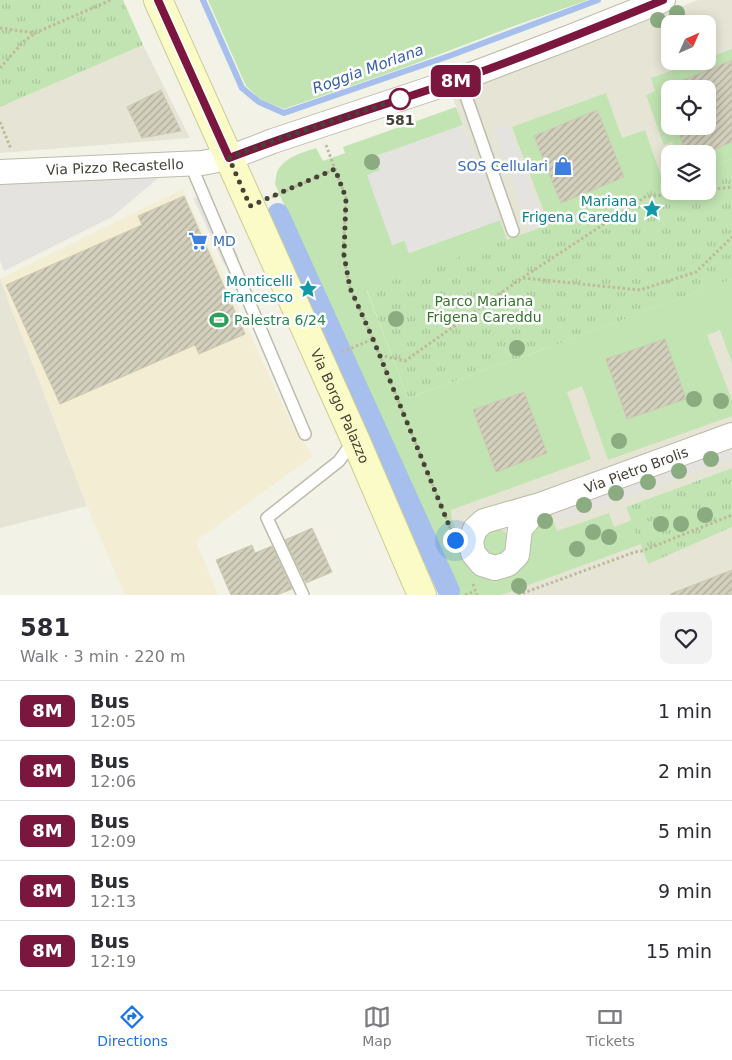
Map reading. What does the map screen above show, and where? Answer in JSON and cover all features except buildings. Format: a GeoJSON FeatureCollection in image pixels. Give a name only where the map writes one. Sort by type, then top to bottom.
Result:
{"type":"FeatureCollection","features":[{"type":"Feature","properties":{"kind":"main road","name":"Via Borgo Palazzo"},"geometry":{"type":"LineString","coordinates":[[158,0],[356,439],[422,595]]}},
{"type":"Feature","properties":{"kind":"street","name":"Via Pizzo Recastello"},"geometry":{"type":"LineString","coordinates":[[0,172],[209,162],[229,158],[273,141],[460,79],[663,0]]}},
{"type":"Feature","properties":{"kind":"street","name":"Via Pietro Brolis"},"geometry":{"type":"LineString","coordinates":[[540,505],[732,436]]}},
{"type":"Feature","properties":{"kind":"lane"},"geometry":{"type":"LineString","coordinates":[[460,79],[513,231]]}},
{"type":"Feature","properties":{"kind":"lane"},"geometry":{"type":"LineString","coordinates":[[190,163],[305,434]]}},
{"type":"Feature","properties":{"kind":"lane"},"geometry":{"type":"LineString","coordinates":[[303,595],[267,518],[339,460],[356,439]]}},
{"type":"Feature","properties":{"kind":"path"},"geometry":{"type":"LineString","coordinates":[[0,68],[23,42],[35,33],[111,0]]}},
{"type":"Feature","properties":{"kind":"path"},"geometry":{"type":"LineString","coordinates":[[0,28],[35,33]]}},
{"type":"Feature","properties":{"kind":"path"},"geometry":{"type":"LineString","coordinates":[[325,141],[346,198],[344,255],[350,288],[380,355],[451,532]]}},
{"type":"Feature","properties":{"kind":"path"},"geometry":{"type":"LineString","coordinates":[[250,206],[335,169]]}},
{"type":"Feature","properties":{"kind":"path"},"geometry":{"type":"LineString","coordinates":[[716,189],[732,187]]}},
{"type":"Feature","properties":{"kind":"path"},"geometry":{"type":"LineString","coordinates":[[380,355],[405,361],[522,278],[646,197],[661,195]]}},
{"type":"Feature","properties":{"kind":"path"},"geometry":{"type":"LineString","coordinates":[[522,278],[640,290],[696,272],[732,237]]}},
{"type":"Feature","properties":{"kind":"path"},"geometry":{"type":"LineString","coordinates":[[345,350],[373,339]]}},
{"type":"Feature","properties":{"kind":"path"},"geometry":{"type":"LineString","coordinates":[[518,595],[649,548],[732,515]]}},
{"type":"Feature","properties":{"kind":"path"},"geometry":{"type":"LineString","coordinates":[[465,595],[476,593],[472,582]]}},
{"type":"Feature","properties":{"kind":"shaded area"},"geometry":{"type":"Polygon","coordinates":[[[698,0],[732,0],[732,159],[716,165],[716,145],[661,145],[661,184],[507,240],[452,96],[698,0]]]}},
{"type":"Feature","properties":{"kind":"shaded area"},"geometry":{"type":"Polygon","coordinates":[[[143,45],[190,138],[0,153],[0,107],[143,45]]]}},
{"type":"Feature","properties":{"kind":"shaded area"},"geometry":{"type":"Polygon","coordinates":[[[463,125],[500,220],[409,253],[404,240],[392,245],[367,175],[380,170],[375,156],[463,125]]]}},
{"type":"Feature","properties":{"kind":"shaded area"},"geometry":{"type":"Polygon","coordinates":[[[509,125],[545,223],[530,229],[494,130],[509,125]]]}},
{"type":"Feature","properties":{"kind":"shaded area"},"geometry":{"type":"Polygon","coordinates":[[[162,175],[112,217],[4,271],[0,261],[0,182],[162,175]]]}},
{"type":"Feature","properties":{"kind":"shaded area"},"geometry":{"type":"Polygon","coordinates":[[[183,189],[290,421],[313,456],[196,541],[218,595],[125,595],[87,506],[0,279],[183,189]]]}},
{"type":"Feature","properties":{"kind":"shaded area"},"geometry":{"type":"Polygon","coordinates":[[[193,197],[214,203],[239,258],[224,265],[193,197]]]}},
{"type":"Feature","properties":{"kind":"shaded area"},"geometry":{"type":"Polygon","coordinates":[[[0,278],[87,506],[0,528],[0,278]]]}},
{"type":"Feature","properties":{"kind":"shaded area"},"geometry":{"type":"Polygon","coordinates":[[[732,279],[732,468],[626,507],[648,563],[732,527],[732,595],[455,595],[451,509],[550,347],[732,279]]]}},
{"type":"Feature","properties":{"kind":"shaded area"},"geometry":{"type":"Polygon","coordinates":[[[732,442],[732,459],[718,464],[714,452],[732,442]]]}},
{"type":"Feature","properties":{"kind":"shaded area"},"geometry":{"type":"Polygon","coordinates":[[[705,455],[709,467],[687,475],[682,464],[705,455]]]}},
{"type":"Feature","properties":{"kind":"shaded area"},"geometry":{"type":"Polygon","coordinates":[[[674,467],[678,479],[655,487],[651,475],[674,467]]]}},
{"type":"Feature","properties":{"kind":"shaded area"},"geometry":{"type":"Polygon","coordinates":[[[642,478],[646,490],[623,498],[619,487],[642,478]]]}},
{"type":"Feature","properties":{"kind":"shaded area"},"geometry":{"type":"Polygon","coordinates":[[[610,490],[615,502],[592,510],[587,499],[610,490]]]}},
{"type":"Feature","properties":{"kind":"shaded area"},"geometry":{"type":"Polygon","coordinates":[[[579,502],[583,513],[559,522],[554,508],[579,502]]]}},
{"type":"Feature","properties":{"kind":"green space"},"geometry":{"type":"Polygon","coordinates":[[[0,0],[123,0],[143,45],[0,107],[0,0]]]}},
{"type":"Feature","properties":{"kind":"green space"},"geometry":{"type":"Polygon","coordinates":[[[208,0],[588,0],[406,67],[284,109],[260,99],[246,86],[208,0]]]}},
{"type":"Feature","properties":{"kind":"green space"},"geometry":{"type":"Polygon","coordinates":[[[732,49],[732,159],[716,165],[716,145],[673,145],[672,142],[664,145],[646,95],[655,91],[651,78],[673,70],[716,70],[716,55],[732,49]]]}},
{"type":"Feature","properties":{"kind":"green space"},"geometry":{"type":"Polygon","coordinates":[[[606,93],[622,138],[645,130],[661,175],[661,185],[549,225],[512,127],[606,93]]]}},
{"type":"Feature","properties":{"kind":"green space"},"geometry":{"type":"Polygon","coordinates":[[[456,107],[463,125],[375,157],[380,170],[392,245],[405,240],[409,253],[500,220],[507,240],[367,291],[408,398],[732,279],[732,363],[720,330],[707,335],[732,400],[732,416],[608,460],[582,386],[567,392],[591,459],[451,510],[452,519],[467,557],[480,571],[529,532],[549,511],[557,531],[609,513],[614,527],[632,520],[641,544],[501,595],[455,595],[275,184],[280,167],[289,159],[299,154],[316,148],[323,161],[345,153],[343,147],[456,107]]]}},
{"type":"Feature","properties":{"kind":"green space","name":"Parco Mariana Frigena Careddu"},"geometry":{"type":"Polygon","coordinates":[[[732,159],[732,279],[408,398],[367,290],[661,184],[661,200],[716,200],[716,165],[732,159]]]}},
{"type":"Feature","properties":{"kind":"green space"},"geometry":{"type":"Polygon","coordinates":[[[732,468],[732,527],[648,564],[626,507],[732,468]]]}},
{"type":"Feature","properties":{"kind":"green space"},"geometry":{"type":"Polygon","coordinates":[[[497,528],[507,535],[507,553],[493,560],[478,541],[480,536],[497,528]]]}},
{"type":"Feature","properties":{"kind":"waterway","name":"Roggia Morlana"},"geometry":{"type":"LineString","coordinates":[[203,0],[242,88],[259,102],[284,113],[449,56],[598,0]]}},
{"type":"Feature","properties":{"kind":"waterway"},"geometry":{"type":"LineString","coordinates":[[278,214],[449,591]]}},
{"type":"Feature","properties":{"kind":"bus line","name":"8M"},"geometry":{"type":"LineString","coordinates":[[158,0],[229,158],[273,141],[460,79],[663,0]]}},
{"type":"Feature","properties":{"kind":"place","name":"581"},"geometry":{"type":"Point","coordinates":[400,99]}},
{"type":"Feature","properties":{"kind":"place","name":"SOS Cellulari"},"geometry":{"type":"Point","coordinates":[563,166]}},
{"type":"Feature","properties":{"kind":"place","name":"Mariana Frigena Careddu"},"geometry":{"type":"Point","coordinates":[652,209]}},
{"type":"Feature","properties":{"kind":"place","name":"MD"},"geometry":{"type":"Point","coordinates":[198,241]}},
{"type":"Feature","properties":{"kind":"place","name":"Monticelli Francesco"},"geometry":{"type":"Point","coordinates":[308,289]}},
{"type":"Feature","properties":{"kind":"place","name":"Palestra 6/24"},"geometry":{"type":"Point","coordinates":[219,320]}},
{"type":"Feature","properties":{"kind":"route"},"geometry":{"type":"LineString","coordinates":[[400,99],[273,141],[229,158],[250,206],[335,169],[346,198],[344,255],[350,288],[373,339],[455,540]]}}]}
